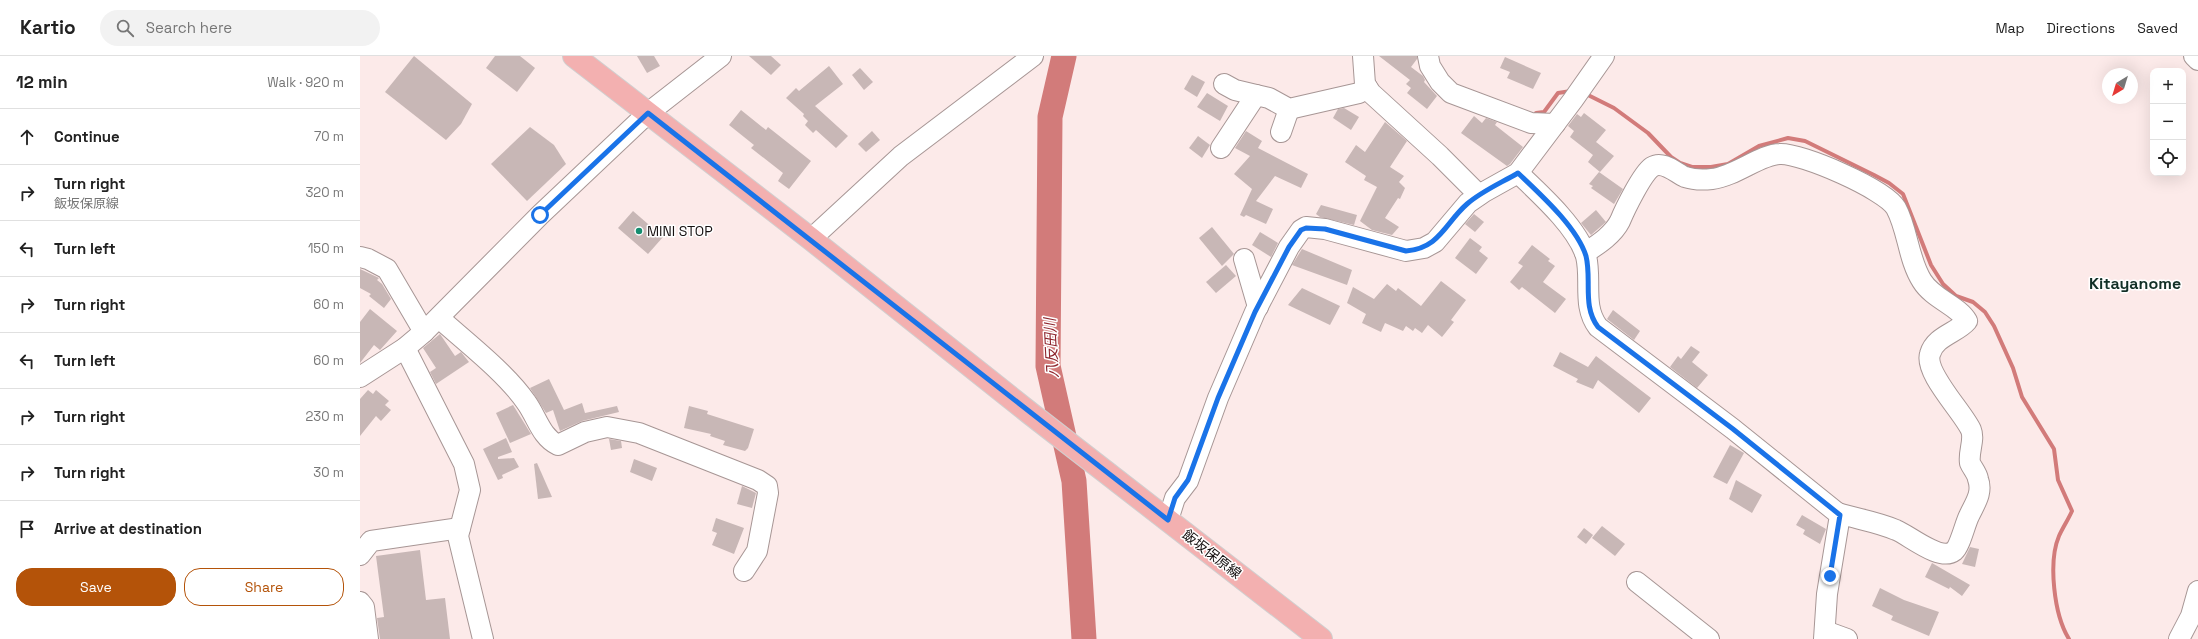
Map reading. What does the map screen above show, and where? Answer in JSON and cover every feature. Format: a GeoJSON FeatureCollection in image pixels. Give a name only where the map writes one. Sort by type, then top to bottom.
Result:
{"type":"FeatureCollection","features":[{"type":"Feature","properties":{"kind":"main road","name":"飯坂保原線"},"geometry":{"type":"LineString","coordinates":[[574,56],[811,239],[1031,414],[1321,639]]}},
{"type":"Feature","properties":{"kind":"street"},"geometry":{"type":"LineString","coordinates":[[360,377],[405,348],[424,332],[540,215],[648,113],[721,56]]}},
{"type":"Feature","properties":{"kind":"street"},"geometry":{"type":"LineString","coordinates":[[1363,56],[1362,67],[1367,87],[1371,93],[1440,156],[1479,195]]}},
{"type":"Feature","properties":{"kind":"street"},"geometry":{"type":"LineString","coordinates":[[1428,56],[1430,66],[1440,82],[1451,93],[1531,123],[1555,124]]}},
{"type":"Feature","properties":{"kind":"street"},"geometry":{"type":"LineString","coordinates":[[1168,520],[1175,498],[1188,480],[1218,398],[1258,307],[1289,247],[1301,230],[1306,228],[1325,229],[1406,251],[1415,250],[1435,242],[1459,212],[1479,195],[1518,173],[1604,56]]}},
{"type":"Feature","properties":{"kind":"street"},"geometry":{"type":"LineString","coordinates":[[2194,56],[2198,60]]}},
{"type":"Feature","properties":{"kind":"street"},"geometry":{"type":"LineString","coordinates":[[811,239],[901,156],[1030,58]]}},
{"type":"Feature","properties":{"kind":"street"},"geometry":{"type":"LineString","coordinates":[[1224,84],[1235,90],[1269,98],[1289,109],[1359,93],[1367,87]]}},
{"type":"Feature","properties":{"kind":"street"},"geometry":{"type":"LineString","coordinates":[[1221,148],[1256,95]]}},
{"type":"Feature","properties":{"kind":"street"},"geometry":{"type":"LineString","coordinates":[[1281,132],[1289,109]]}},
{"type":"Feature","properties":{"kind":"street"},"geometry":{"type":"LineString","coordinates":[[1518,173],[1564,220],[1574,233],[1584,253],[1588,273],[1589,313],[1598,327],[1733,429],[1838,513],[1897,530],[1925,548],[1949,554],[1954,551],[1960,541],[1962,531],[1980,491],[1978,478],[1970,462],[1971,430],[1938,381],[1929,361],[1930,353],[1941,338],[1960,329],[1967,321],[1964,315],[1931,292],[1922,281],[1906,242],[1895,207],[1887,198],[1870,187],[1793,154],[1778,154],[1730,176],[1713,179],[1698,180],[1685,177],[1664,166],[1657,165],[1651,168],[1631,197],[1620,221],[1613,230],[1602,241],[1584,253]]}},
{"type":"Feature","properties":{"kind":"street"},"geometry":{"type":"LineString","coordinates":[[360,257],[368,259],[387,269],[424,332]]}},
{"type":"Feature","properties":{"kind":"street"},"geometry":{"type":"LineString","coordinates":[[1244,259],[1258,307]]}},
{"type":"Feature","properties":{"kind":"street"},"geometry":{"type":"LineString","coordinates":[[439,318],[492,365],[526,401],[548,441],[558,445],[585,432],[607,427],[639,433],[758,480],[767,486],[768,493],[757,551],[744,571]]}},
{"type":"Feature","properties":{"kind":"street"},"geometry":{"type":"LineString","coordinates":[[405,348],[464,464],[470,490],[458,536],[483,639]]}},
{"type":"Feature","properties":{"kind":"street"},"geometry":{"type":"LineString","coordinates":[[1838,513],[1840,515],[1827,594],[1825,635],[1846,639]]}},
{"type":"Feature","properties":{"kind":"street"},"geometry":{"type":"LineString","coordinates":[[360,555],[371,541],[460,528]]}},
{"type":"Feature","properties":{"kind":"street"},"geometry":{"type":"LineString","coordinates":[[1637,582],[1709,639]]}},
{"type":"Feature","properties":{"kind":"street"},"geometry":{"type":"LineString","coordinates":[[2179,639],[2190,616],[2198,591]]}},
{"type":"Feature","properties":{"kind":"street"},"geometry":{"type":"LineString","coordinates":[[360,602],[364,607],[368,639]]}},
{"type":"Feature","properties":{"kind":"building"},"geometry":{"type":"Polygon","coordinates":[[[414,56],[472,104],[461,124],[446,140],[385,92],[414,56]]]}},
{"type":"Feature","properties":{"kind":"building"},"geometry":{"type":"Polygon","coordinates":[[[495,56],[520,56],[535,68],[517,92],[486,68],[495,56]]]}},
{"type":"Feature","properties":{"kind":"building"},"geometry":{"type":"Polygon","coordinates":[[[637,56],[654,56],[660,66],[647,73],[637,56]]]}},
{"type":"Feature","properties":{"kind":"building"},"geometry":{"type":"Polygon","coordinates":[[[749,56],[771,56],[781,65],[771,75],[749,56]]]}},
{"type":"Feature","properties":{"kind":"building"},"geometry":{"type":"Polygon","coordinates":[[[1379,56],[1417,56],[1417,59],[1411,67],[1423,76],[1425,80],[1424,82],[1437,96],[1427,109],[1407,93],[1411,88],[1406,84],[1410,80],[1379,56]]]}},
{"type":"Feature","properties":{"kind":"building"},"geometry":{"type":"Polygon","coordinates":[[[1505,57],[1541,73],[1533,89],[1507,78],[1510,72],[1500,68],[1505,57]]]}},
{"type":"Feature","properties":{"kind":"building"},"geometry":{"type":"Polygon","coordinates":[[[829,66],[843,84],[815,106],[848,136],[836,148],[816,130],[813,133],[805,125],[808,121],[803,116],[804,114],[786,98],[796,88],[799,91],[829,66]]]}},
{"type":"Feature","properties":{"kind":"building"},"geometry":{"type":"Polygon","coordinates":[[[860,68],[873,82],[864,90],[852,75],[860,68]]]}},
{"type":"Feature","properties":{"kind":"building"},"geometry":{"type":"Polygon","coordinates":[[[1192,75],[1205,82],[1197,97],[1184,89],[1192,75]]]}},
{"type":"Feature","properties":{"kind":"building"},"geometry":{"type":"Polygon","coordinates":[[[1207,93],[1228,106],[1220,121],[1197,107],[1207,93]]]}},
{"type":"Feature","properties":{"kind":"building"},"geometry":{"type":"Polygon","coordinates":[[[1344,108],[1359,117],[1351,130],[1333,118],[1338,109],[1344,108]]]}},
{"type":"Feature","properties":{"kind":"building"},"geometry":{"type":"Polygon","coordinates":[[[741,110],[766,130],[768,127],[811,161],[789,189],[778,181],[783,173],[751,148],[754,145],[729,125],[741,110]]]}},
{"type":"Feature","properties":{"kind":"building"},"geometry":{"type":"Polygon","coordinates":[[[1584,113],[1606,130],[1596,142],[1614,156],[1600,172],[1588,162],[1593,155],[1570,137],[1574,131],[1568,126],[1577,114],[1581,117],[1584,113]]]}},
{"type":"Feature","properties":{"kind":"building"},"geometry":{"type":"Polygon","coordinates":[[[1474,116],[1482,123],[1486,118],[1497,122],[1495,125],[1523,147],[1510,164],[1507,166],[1461,133],[1474,116]]]}},
{"type":"Feature","properties":{"kind":"building"},"geometry":{"type":"Polygon","coordinates":[[[1385,122],[1407,141],[1390,167],[1404,176],[1399,182],[1405,188],[1400,199],[1398,198],[1385,218],[1399,227],[1392,235],[1372,230],[1360,221],[1377,187],[1364,180],[1366,176],[1345,162],[1356,145],[1365,152],[1385,122]]]}},
{"type":"Feature","properties":{"kind":"building"},"geometry":{"type":"Polygon","coordinates":[[[530,127],[554,145],[566,164],[527,201],[491,164],[530,127]]]}},
{"type":"Feature","properties":{"kind":"building"},"geometry":{"type":"Polygon","coordinates":[[[872,131],[880,140],[866,152],[858,144],[872,131]]]}},
{"type":"Feature","properties":{"kind":"building"},"geometry":{"type":"Polygon","coordinates":[[[1246,131],[1262,141],[1258,148],[1308,174],[1301,188],[1275,176],[1256,201],[1273,209],[1266,224],[1246,215],[1244,217],[1240,215],[1252,189],[1234,174],[1250,156],[1235,148],[1246,131]]]}},
{"type":"Feature","properties":{"kind":"building"},"geometry":{"type":"Polygon","coordinates":[[[1198,136],[1210,145],[1202,158],[1189,148],[1198,136]]]}},
{"type":"Feature","properties":{"kind":"building"},"geometry":{"type":"Polygon","coordinates":[[[1599,172],[1623,189],[1614,204],[1591,188],[1593,186],[1589,184],[1599,172]]]}},
{"type":"Feature","properties":{"kind":"building"},"geometry":{"type":"Polygon","coordinates":[[[1321,205],[1357,215],[1354,225],[1320,217],[1316,214],[1321,205]]]}},
{"type":"Feature","properties":{"kind":"building"},"geometry":{"type":"Polygon","coordinates":[[[1596,210],[1606,222],[1591,235],[1581,223],[1596,210]]]}},
{"type":"Feature","properties":{"kind":"building"},"geometry":{"type":"Polygon","coordinates":[[[633,211],[663,237],[648,254],[618,228],[633,211]]]}},
{"type":"Feature","properties":{"kind":"building"},"geometry":{"type":"Polygon","coordinates":[[[1474,214],[1484,222],[1475,232],[1465,224],[1474,214]]]}},
{"type":"Feature","properties":{"kind":"building"},"geometry":{"type":"Polygon","coordinates":[[[1212,227],[1234,254],[1222,266],[1199,238],[1212,227]]]}},
{"type":"Feature","properties":{"kind":"building"},"geometry":{"type":"Polygon","coordinates":[[[1260,232],[1278,243],[1271,257],[1252,245],[1260,232]]]}},
{"type":"Feature","properties":{"kind":"building"},"geometry":{"type":"Polygon","coordinates":[[[1470,238],[1482,247],[1479,251],[1488,258],[1476,274],[1455,258],[1470,238]]]}},
{"type":"Feature","properties":{"kind":"building"},"geometry":{"type":"Polygon","coordinates":[[[1532,245],[1550,259],[1548,261],[1555,266],[1543,282],[1566,299],[1555,313],[1522,287],[1519,290],[1510,282],[1523,266],[1518,263],[1532,245]]]}},
{"type":"Feature","properties":{"kind":"building"},"geometry":{"type":"Polygon","coordinates":[[[1302,249],[1352,270],[1347,285],[1292,265],[1302,249]]]}},
{"type":"Feature","properties":{"kind":"building"},"geometry":{"type":"Polygon","coordinates":[[[1226,265],[1236,276],[1216,293],[1206,282],[1226,265]]]}},
{"type":"Feature","properties":{"kind":"building"},"geometry":{"type":"Polygon","coordinates":[[[360,269],[379,278],[377,280],[382,284],[391,299],[384,308],[369,296],[371,294],[360,288],[360,269]]]}},
{"type":"Feature","properties":{"kind":"building"},"geometry":{"type":"Polygon","coordinates":[[[1441,281],[1466,300],[1451,320],[1454,322],[1442,337],[1428,325],[1422,333],[1415,328],[1413,331],[1406,326],[1403,331],[1385,323],[1381,332],[1362,323],[1366,314],[1347,303],[1353,287],[1374,299],[1387,284],[1396,291],[1398,288],[1421,306],[1441,281]]]}},
{"type":"Feature","properties":{"kind":"building"},"geometry":{"type":"Polygon","coordinates":[[[1302,288],[1340,306],[1330,325],[1288,305],[1302,288]]]}},
{"type":"Feature","properties":{"kind":"building"},"geometry":{"type":"Polygon","coordinates":[[[370,309],[397,331],[380,350],[374,345],[360,363],[360,322],[370,309]]]}},
{"type":"Feature","properties":{"kind":"building"},"geometry":{"type":"Polygon","coordinates":[[[1613,310],[1640,331],[1634,340],[1607,319],[1613,310]]]}},
{"type":"Feature","properties":{"kind":"building"},"geometry":{"type":"Polygon","coordinates":[[[440,334],[455,356],[461,352],[469,362],[436,384],[430,372],[436,368],[423,348],[440,334]]]}},
{"type":"Feature","properties":{"kind":"building"},"geometry":{"type":"Polygon","coordinates":[[[1691,346],[1700,352],[1692,362],[1708,375],[1697,388],[1670,367],[1678,356],[1681,359],[1691,346]]]}},
{"type":"Feature","properties":{"kind":"building"},"geometry":{"type":"Polygon","coordinates":[[[1560,352],[1588,367],[1596,356],[1651,398],[1639,413],[1598,380],[1593,389],[1576,382],[1578,379],[1553,366],[1560,352]]]}},
{"type":"Feature","properties":{"kind":"building"},"geometry":{"type":"Polygon","coordinates":[[[549,379],[564,410],[582,403],[585,413],[617,406],[619,412],[582,421],[560,431],[553,410],[546,413],[530,388],[549,379]]]}},
{"type":"Feature","properties":{"kind":"building"},"geometry":{"type":"Polygon","coordinates":[[[368,390],[373,394],[376,390],[389,401],[385,405],[391,410],[381,421],[376,416],[360,436],[360,399],[368,390]]]}},
{"type":"Feature","properties":{"kind":"building"},"geometry":{"type":"Polygon","coordinates":[[[513,405],[531,434],[510,443],[496,413],[513,405]]]}},
{"type":"Feature","properties":{"kind":"building"},"geometry":{"type":"Polygon","coordinates":[[[689,406],[708,411],[707,414],[754,429],[748,448],[745,451],[723,445],[725,441],[710,436],[711,434],[684,428],[689,406]]]}},
{"type":"Feature","properties":{"kind":"building"},"geometry":{"type":"Polygon","coordinates":[[[506,438],[512,452],[498,457],[498,459],[514,458],[519,467],[502,475],[503,478],[498,480],[483,449],[506,438]]]}},
{"type":"Feature","properties":{"kind":"building"},"geometry":{"type":"Polygon","coordinates":[[[609,439],[621,441],[622,448],[611,450],[609,439]]]}},
{"type":"Feature","properties":{"kind":"building"},"geometry":{"type":"Polygon","coordinates":[[[1730,445],[1744,453],[1727,484],[1713,477],[1730,445]]]}},
{"type":"Feature","properties":{"kind":"building"},"geometry":{"type":"Polygon","coordinates":[[[634,459],[657,468],[652,481],[630,472],[634,459]]]}},
{"type":"Feature","properties":{"kind":"building"},"geometry":{"type":"Polygon","coordinates":[[[537,463],[552,497],[538,499],[534,464],[537,463]]]}},
{"type":"Feature","properties":{"kind":"building"},"geometry":{"type":"Polygon","coordinates":[[[1736,480],[1762,495],[1752,513],[1729,499],[1736,480]]]}},
{"type":"Feature","properties":{"kind":"building"},"geometry":{"type":"Polygon","coordinates":[[[742,486],[756,493],[752,508],[737,504],[742,486]]]}},
{"type":"Feature","properties":{"kind":"building"},"geometry":{"type":"Polygon","coordinates":[[[1802,515],[1826,529],[1820,544],[1803,534],[1805,530],[1796,525],[1802,515]]]}},
{"type":"Feature","properties":{"kind":"building"},"geometry":{"type":"Polygon","coordinates":[[[716,518],[744,528],[734,554],[712,545],[717,533],[712,531],[716,518]]]}},
{"type":"Feature","properties":{"kind":"building"},"geometry":{"type":"Polygon","coordinates":[[[1602,526],[1625,544],[1615,556],[1592,538],[1602,526]]]}},
{"type":"Feature","properties":{"kind":"building"},"geometry":{"type":"Polygon","coordinates":[[[1584,528],[1593,535],[1586,544],[1577,537],[1584,528]]]}},
{"type":"Feature","properties":{"kind":"building"},"geometry":{"type":"Polygon","coordinates":[[[1970,547],[1979,549],[1975,567],[1962,564],[1970,547]]]}},
{"type":"Feature","properties":{"kind":"building"},"geometry":{"type":"Polygon","coordinates":[[[420,550],[426,600],[445,598],[450,639],[380,639],[377,618],[384,617],[376,556],[420,550]]]}},
{"type":"Feature","properties":{"kind":"building"},"geometry":{"type":"Polygon","coordinates":[[[1932,563],[1970,585],[1962,596],[1950,587],[1949,589],[1925,577],[1932,563]]]}},
{"type":"Feature","properties":{"kind":"building"},"geometry":{"type":"Polygon","coordinates":[[[1880,588],[1904,600],[1939,612],[1929,636],[1891,620],[1893,616],[1872,606],[1880,588]]]}},
{"type":"Feature","properties":{"kind":"waterway","name":"八反田川"},"geometry":{"type":"LineString","coordinates":[[1064,56],[1050,117],[1048,366],[1074,481],[1084,639]]}},
{"type":"Feature","properties":{"kind":"waterway"},"geometry":{"type":"LineString","coordinates":[[1536,113],[1544,112],[1558,93],[1571,91]]}},
{"type":"Feature","properties":{"kind":"waterway"},"geometry":{"type":"LineString","coordinates":[[1584,93],[1614,108],[1648,133],[1671,157],[1680,163],[1692,167],[1711,167],[1728,164],[1759,146],[1788,138],[1805,141],[1889,183],[1903,194],[1931,265],[1943,284],[1956,296],[1973,302],[1985,312],[1994,326],[2013,368],[2022,397],[2054,449],[2058,480],[2072,511],[2059,536],[2056,547],[2053,574],[2056,603],[2064,629],[2069,639]]}},
{"type":"Feature","properties":{"kind":"place","name":"MINI STOP"},"geometry":{"type":"Point","coordinates":[639,231]}},
{"type":"Feature","properties":{"kind":"district","name":"Kitayanome"},"geometry":{"type":"Point","coordinates":[2135,283]}},
{"type":"Feature","properties":{"kind":"route"},"geometry":{"type":"LineString","coordinates":[[540,215],[648,113],[811,239],[1031,414],[1168,520],[1175,498],[1188,480],[1218,398],[1255,312],[1289,247],[1301,230],[1311,227],[1325,229],[1406,251],[1424,248],[1435,242],[1450,222],[1468,203],[1484,192],[1518,173],[1564,220],[1581,244],[1586,256],[1588,273],[1589,313],[1598,327],[1733,429],[1831,506],[1840,515],[1830,576]]}}]}
